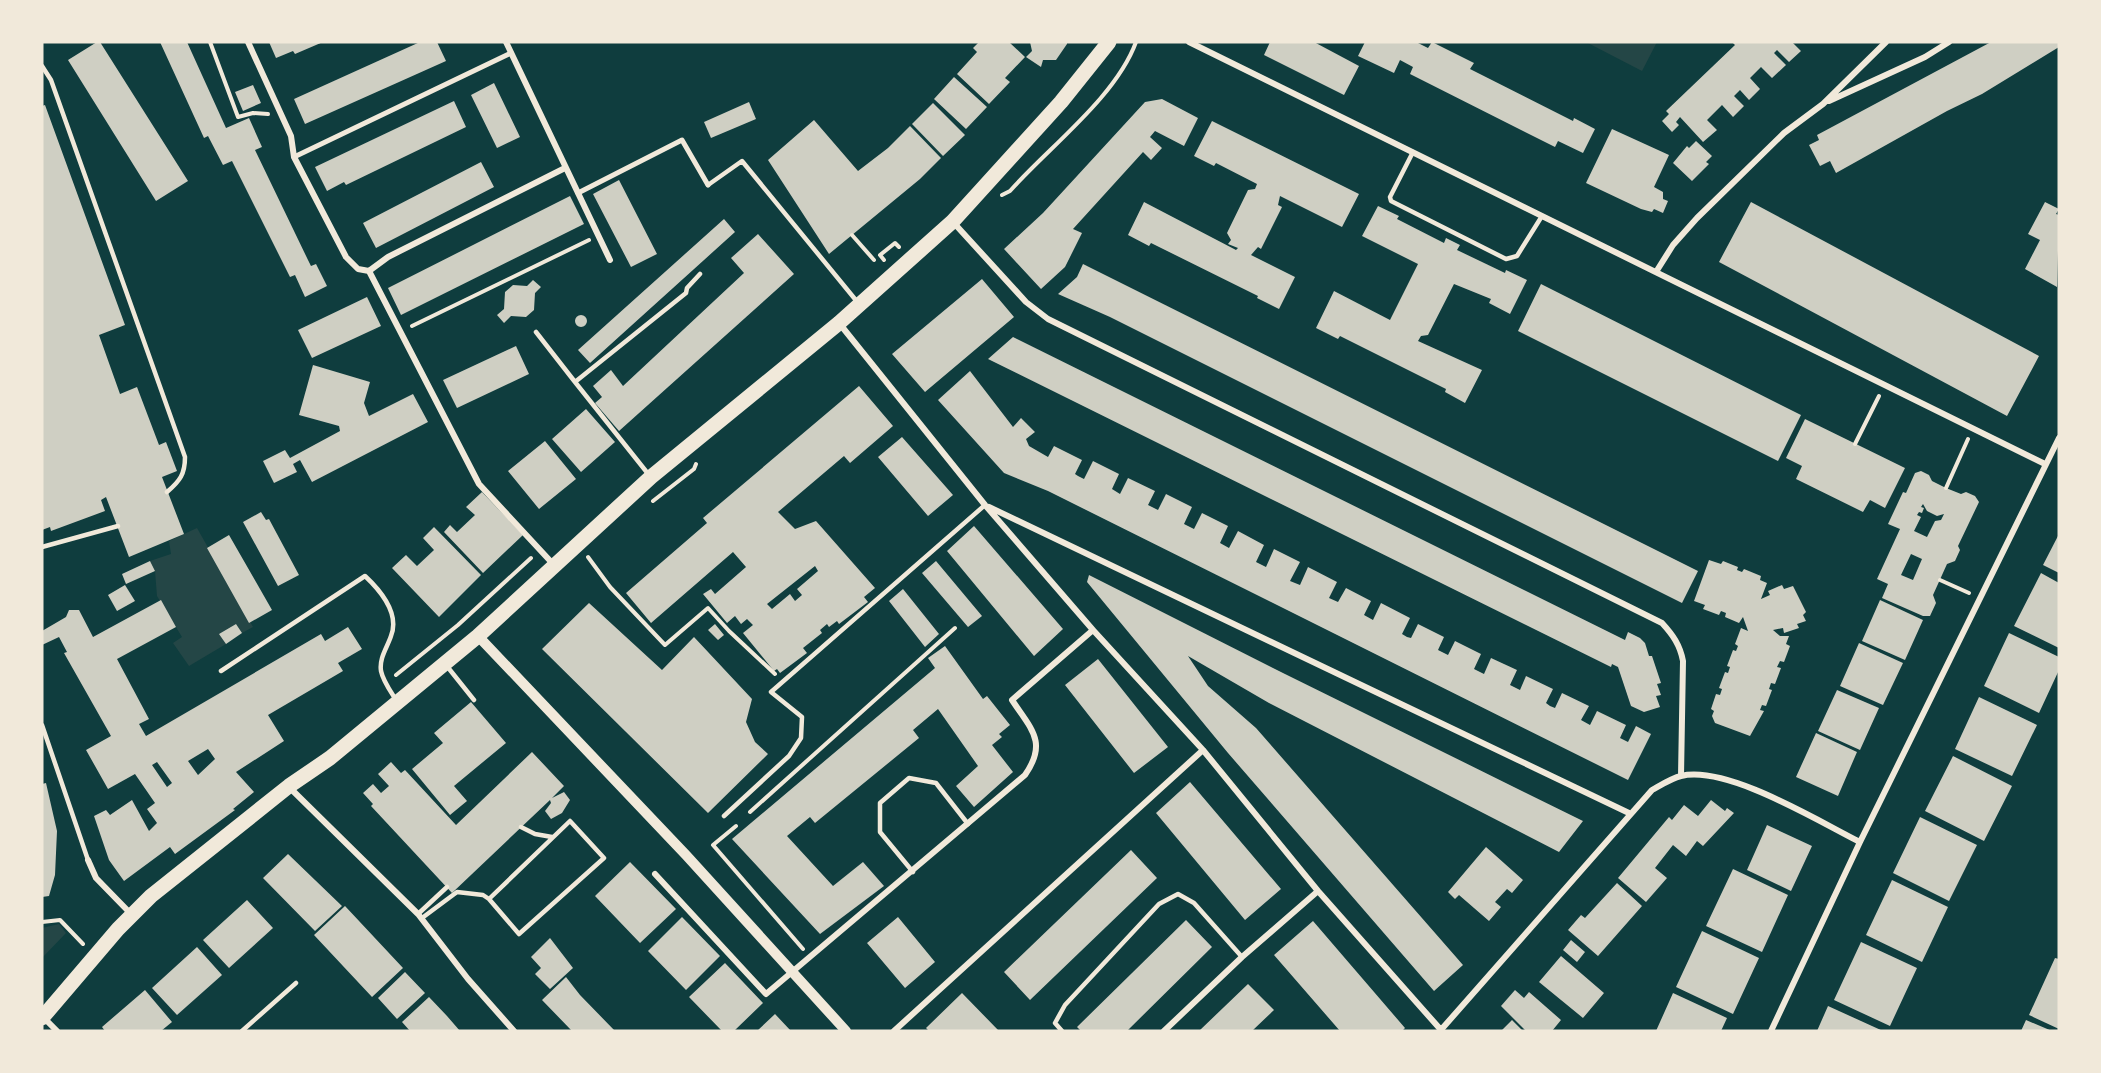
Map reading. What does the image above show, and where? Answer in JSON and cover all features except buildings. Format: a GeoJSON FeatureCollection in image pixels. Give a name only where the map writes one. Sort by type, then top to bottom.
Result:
{"type":"FeatureCollection","features":[{"type":"Feature","properties":{"kind":"main road"},"geometry":{"type":"LineString","coordinates":[[42,1017],[132,915],[289,786],[330,758],[477,636],[651,477],[839,323],[953,221],[1061,102],[1108,42]]}},
{"type":"Feature","properties":{"kind":"street"},"geometry":{"type":"LineString","coordinates":[[248,42],[291,136],[294,157],[346,257],[358,269],[369,271],[388,257],[566,168]]}},
{"type":"Feature","properties":{"kind":"street"},"geometry":{"type":"LineString","coordinates":[[506,42],[610,260]]}},
{"type":"Feature","properties":{"kind":"street"},"geometry":{"type":"LineString","coordinates":[[1189,42],[2045,465]]}},
{"type":"Feature","properties":{"kind":"street"},"geometry":{"type":"LineString","coordinates":[[1656,272],[1673,245],[1697,218],[1784,133],[1823,104],[1886,42]]}},
{"type":"Feature","properties":{"kind":"street"},"geometry":{"type":"LineString","coordinates":[[1823,104],[1926,57],[1949,42]]}},
{"type":"Feature","properties":{"kind":"street"},"geometry":{"type":"LineString","coordinates":[[294,157],[511,53]]}},
{"type":"Feature","properties":{"kind":"street"},"geometry":{"type":"LineString","coordinates":[[578,193],[682,140],[708,185]]}},
{"type":"Feature","properties":{"kind":"street"},"geometry":{"type":"LineString","coordinates":[[953,221],[1026,302],[1048,319],[1662,623],[1681,649],[1683,661],[1681,776]]}},
{"type":"Feature","properties":{"kind":"street"},"geometry":{"type":"LineString","coordinates":[[369,271],[479,484],[555,566]]}},
{"type":"Feature","properties":{"kind":"street"},"geometry":{"type":"LineString","coordinates":[[839,323],[985,505],[1093,630],[1203,750],[1318,891],[1441,1030],[1652,790],[1681,776],[1703,775],[1724,778],[1772,798],[1860,842]]}},
{"type":"Feature","properties":{"kind":"street"},"geometry":{"type":"LineString","coordinates":[[1771,1031],[1860,842],[2059,438]]}},
{"type":"Feature","properties":{"kind":"street"},"geometry":{"type":"LineString","coordinates":[[985,505],[1631,813]]}},
{"type":"Feature","properties":{"kind":"street"},"geometry":{"type":"LineString","coordinates":[[654,874],[766,994],[1025,775],[1036,760],[1037,740],[1012,700],[1093,630]]}},
{"type":"Feature","properties":{"kind":"street"},"geometry":{"type":"LineString","coordinates":[[477,636],[686,855],[846,1031]]}},
{"type":"Feature","properties":{"kind":"street"},"geometry":{"type":"LineString","coordinates":[[894,1031],[1203,750]]}},
{"type":"Feature","properties":{"kind":"street"},"geometry":{"type":"LineString","coordinates":[[289,786],[420,916],[468,979],[514,1031]]}},
{"type":"Feature","properties":{"kind":"street"},"geometry":{"type":"LineString","coordinates":[[88,860],[96,878],[132,915]]}},
{"type":"Feature","properties":{"kind":"street"},"geometry":{"type":"LineString","coordinates":[[1164,1031],[1242,957],[1318,891]]}},
{"type":"Feature","properties":{"kind":"street"},"geometry":{"type":"LineString","coordinates":[[42,1017],[57,1031]]}},
{"type":"Feature","properties":{"kind":"lane"},"geometry":{"type":"LineString","coordinates":[[42,66],[51,80],[184,457],[184,473],[179,482],[167,492]]}},
{"type":"Feature","properties":{"kind":"lane"},"geometry":{"type":"LineString","coordinates":[[1413,152],[1390,197],[1391,201],[1506,259],[1517,256],[1542,216]]}},
{"type":"Feature","properties":{"kind":"lane"},"geometry":{"type":"LineString","coordinates":[[708,185],[742,161],[860,305]]}},
{"type":"Feature","properties":{"kind":"lane"},"geometry":{"type":"LineString","coordinates":[[575,382],[686,293],[687,288],[700,274]]}},
{"type":"Feature","properties":{"kind":"lane"},"geometry":{"type":"LineString","coordinates":[[536,332],[651,477]]}},
{"type":"Feature","properties":{"kind":"lane"},"geometry":{"type":"LineString","coordinates":[[724,816],[789,756],[801,738],[802,717],[771,692],[985,505]]}},
{"type":"Feature","properties":{"kind":"lane"},"geometry":{"type":"LineString","coordinates":[[42,547],[118,526]]}},
{"type":"Feature","properties":{"kind":"lane"},"geometry":{"type":"LineString","coordinates":[[220,671],[365,576],[383,593],[391,612],[393,633],[381,658],[381,673],[398,702]]}},
{"type":"Feature","properties":{"kind":"lane"},"geometry":{"type":"LineString","coordinates":[[444,663],[474,700]]}},
{"type":"Feature","properties":{"kind":"lane"},"geometry":{"type":"LineString","coordinates":[[42,725],[88,860]]}},
{"type":"Feature","properties":{"kind":"lane"},"geometry":{"type":"LineString","coordinates":[[913,872],[880,832],[880,803],[909,778],[936,783],[968,824]]}},
{"type":"Feature","properties":{"kind":"lane"},"geometry":{"type":"LineString","coordinates":[[420,916],[457,892],[483,895],[519,934],[604,858],[570,821],[489,899]]}},
{"type":"Feature","properties":{"kind":"lane"},"geometry":{"type":"LineString","coordinates":[[521,827],[535,834],[552,837]]}},
{"type":"Feature","properties":{"kind":"lane"},"geometry":{"type":"LineString","coordinates":[[420,916],[447,888]]}},
{"type":"Feature","properties":{"kind":"lane"},"geometry":{"type":"LineString","coordinates":[[1062,1031],[1055,1023],[1065,1005],[1159,904],[1178,894],[1194,903],[1242,957]]}},
{"type":"Feature","properties":{"kind":"lane"},"geometry":{"type":"LineString","coordinates":[[242,1031],[296,983]]}},
{"type":"Feature","properties":{"kind":"path"},"geometry":{"type":"LineString","coordinates":[[210,42],[238,117],[253,113],[281,115]]}},
{"type":"Feature","properties":{"kind":"path"},"geometry":{"type":"LineString","coordinates":[[852,234],[874,260]]}},
{"type":"Feature","properties":{"kind":"path"},"geometry":{"type":"LineString","coordinates":[[400,332],[598,236]]}},
{"type":"Feature","properties":{"kind":"path"},"geometry":{"type":"LineString","coordinates":[[883,258],[880,255],[895,243]]}},
{"type":"Feature","properties":{"kind":"path"},"geometry":{"type":"LineString","coordinates":[[1855,444],[1871,411]]}},
{"type":"Feature","properties":{"kind":"path"},"geometry":{"type":"LineString","coordinates":[[1946,488],[1973,429]]}},
{"type":"Feature","properties":{"kind":"path"},"geometry":{"type":"LineString","coordinates":[[386,683],[458,625],[540,550]]}},
{"type":"Feature","properties":{"kind":"path"},"geometry":{"type":"LineString","coordinates":[[587,556],[610,587],[665,645],[708,608],[729,631],[784,680]]}},
{"type":"Feature","properties":{"kind":"path"},"geometry":{"type":"LineString","coordinates":[[1940,580],[1980,598]]}},
{"type":"Feature","properties":{"kind":"path"},"geometry":{"type":"LineString","coordinates":[[747,815],[955,628]]}},
{"type":"Feature","properties":{"kind":"path"},"geometry":{"type":"LineString","coordinates":[[739,822],[713,846],[810,957]]}},
{"type":"Feature","properties":{"kind":"path"},"geometry":{"type":"LineString","coordinates":[[42,922],[60,920],[84,945]]}},
{"type":"Feature","properties":{"kind":"shaded area"},"geometry":{"type":"Polygon","coordinates":[[[1586,42],[1657,42],[1642,71],[1586,42]]]}},
{"type":"Feature","properties":{"kind":"shaded area"},"geometry":{"type":"Polygon","coordinates":[[[197,528],[253,627],[242,633],[236,624],[220,634],[226,644],[189,666],[173,643],[182,637],[157,596],[155,571],[150,561],[171,554],[169,541],[197,528]]]}},
{"type":"Feature","properties":{"kind":"shaded area"},"geometry":{"type":"Polygon","coordinates":[[[59,924],[66,933],[42,958],[42,928],[59,924]]]}}]}
